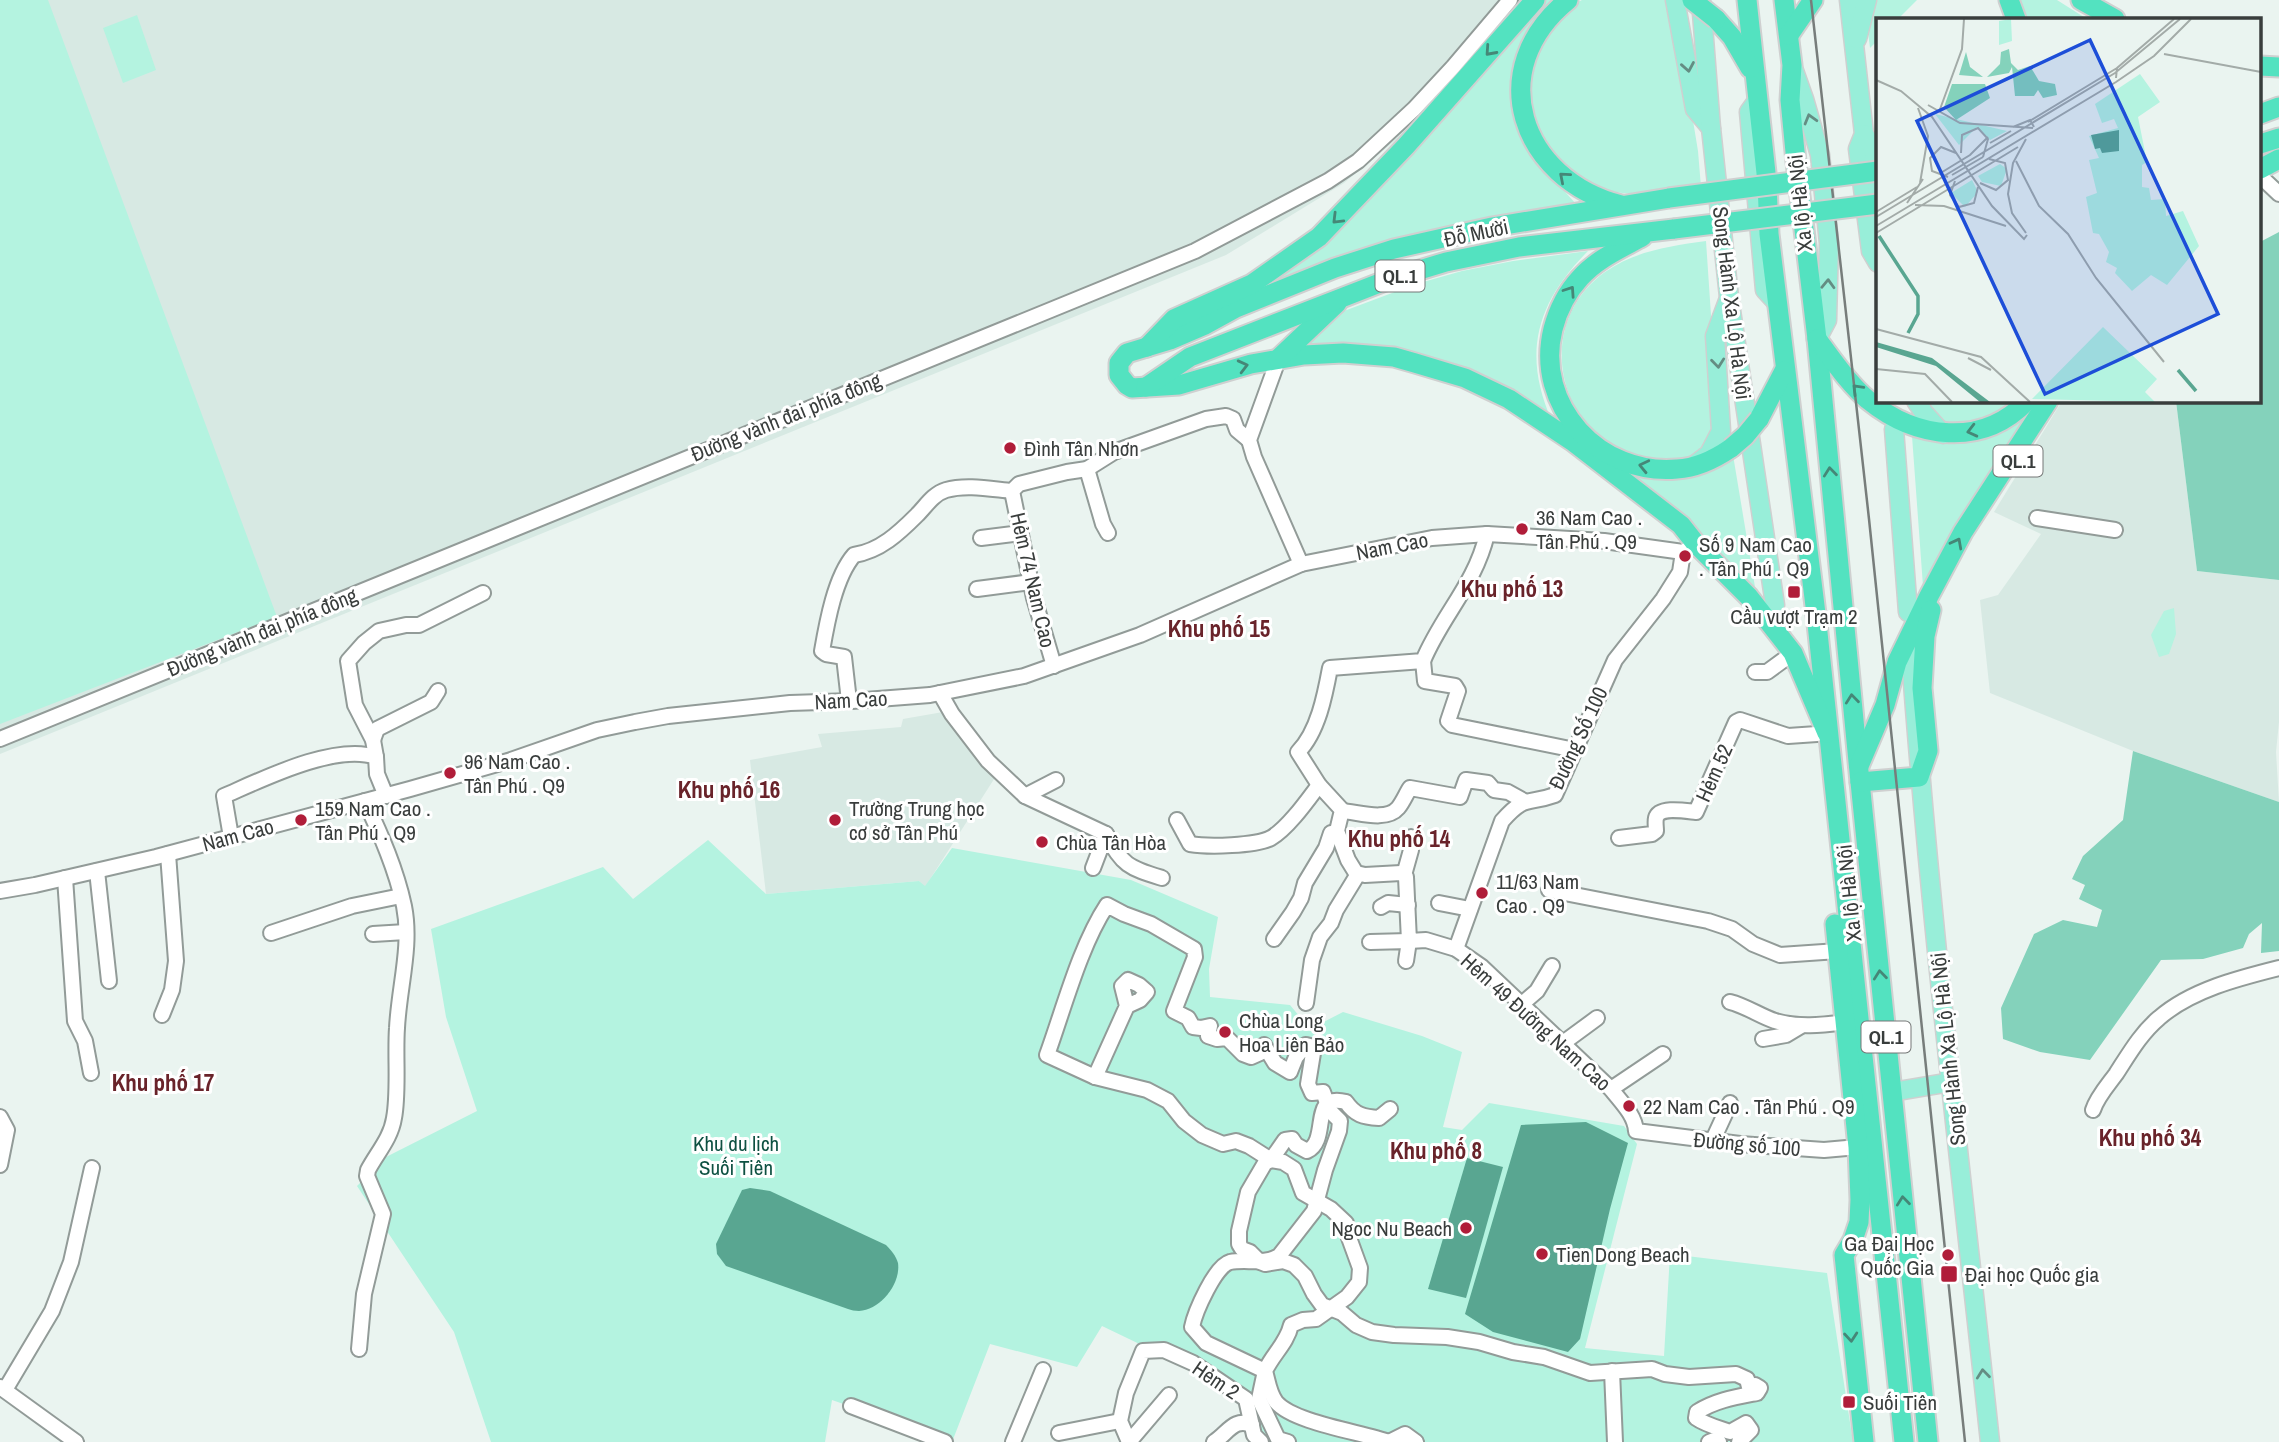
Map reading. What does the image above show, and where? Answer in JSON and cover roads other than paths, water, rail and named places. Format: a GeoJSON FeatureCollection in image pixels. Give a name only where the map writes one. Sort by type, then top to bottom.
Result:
{"type":"FeatureCollection","features":[{"type":"Feature","properties":{"kind":"highway"},"geometry":{"type":"LineString","coordinates":[[1147,347],[1174,319],[1252,284],[1319,237],[1406,146],[1535,0]]}},
{"type":"Feature","properties":{"kind":"highway","name":"QL.1"},"geometry":{"type":"LineString","coordinates":[[1568,0],[1556,10],[1537,34],[1525,57],[1520,85],[1522,108],[1528,129],[1539,149],[1570,183],[1589,194],[1649,210]]}},
{"type":"Feature","properties":{"kind":"highway","name":"QL.1"},"geometry":{"type":"LineString","coordinates":[[1692,0],[1716,19],[1744,56],[1755,78]]}},
{"type":"Feature","properties":{"kind":"highway","name":"Xa lộ Hà Nội"},"geometry":{"type":"LineString","coordinates":[[1747,0],[1784,371],[1816,614],[1830,871],[1838,951],[1865,1147],[1877,1194],[1904,1442]]}},
{"type":"Feature","properties":{"kind":"highway","name":"Xa lộ Hà Nội"},"geometry":{"type":"LineString","coordinates":[[1784,0],[1792,65],[1790,100],[1817,339],[1928,1442]]}},
{"type":"Feature","properties":{"kind":"highway"},"geometry":{"type":"LineString","coordinates":[[1789,35],[1813,0]]}},
{"type":"Feature","properties":{"kind":"highway"},"geometry":{"type":"LineString","coordinates":[[2009,0],[2016,18]]}},
{"type":"Feature","properties":{"kind":"highway"},"geometry":{"type":"LineString","coordinates":[[2066,0],[2096,18]]}},
{"type":"Feature","properties":{"kind":"highway"},"geometry":{"type":"LineString","coordinates":[[2081,0],[2113,18]]}},
{"type":"Feature","properties":{"kind":"highway"},"geometry":{"type":"LineString","coordinates":[[2262,113],[2279,107]]}},
{"type":"Feature","properties":{"kind":"highway"},"geometry":{"type":"LineString","coordinates":[[2262,137],[2279,132]]}},
{"type":"Feature","properties":{"kind":"highway"},"geometry":{"type":"LineString","coordinates":[[2262,144],[2279,138]]}},
{"type":"Feature","properties":{"kind":"highway"},"geometry":{"type":"LineString","coordinates":[[2262,168],[2279,159]]}},
{"type":"Feature","properties":{"kind":"highway"},"geometry":{"type":"LineString","coordinates":[[2262,175],[2279,168]]}},
{"type":"Feature","properties":{"kind":"highway","name":"QL.1"},"geometry":{"type":"LineString","coordinates":[[1670,203],[1876,171]]}},
{"type":"Feature","properties":{"kind":"highway","name":"QL.1"},"geometry":{"type":"LineString","coordinates":[[1670,203],[1876,181]]}},
{"type":"Feature","properties":{"kind":"highway","name":"Đỗ Mười"},"geometry":{"type":"LineString","coordinates":[[1205,325],[1236,308],[1335,268],[1394,249],[1492,227],[1626,206],[1670,203]]}},
{"type":"Feature","properties":{"kind":"highway","name":"Đỗ Mười"},"geometry":{"type":"LineString","coordinates":[[1670,203],[1649,210],[1502,233],[1402,255],[1170,340],[1126,353],[1118,369],[1122,381],[1127,385],[1153,387],[1190,367],[1329,310],[1418,280],[1493,261],[1572,248],[1629,244],[1674,234]]}},
{"type":"Feature","properties":{"kind":"highway","name":"QL.1"},"geometry":{"type":"LineString","coordinates":[[1674,234],[1876,204]]}},
{"type":"Feature","properties":{"kind":"highway","name":"QL.1"},"geometry":{"type":"LineString","coordinates":[[1674,234],[1876,215]]}},
{"type":"Feature","properties":{"kind":"highway","name":"Đỗ Mười"},"geometry":{"type":"LineString","coordinates":[[1153,387],[1190,357],[1390,278],[1484,253],[1553,242],[1652,232],[1674,234]]}},
{"type":"Feature","properties":{"kind":"highway","name":"QL.1"},"geometry":{"type":"LineString","coordinates":[[1652,232],[1594,264],[1570,290],[1562,304],[1550,340],[1548,361],[1551,382],[1567,418],[1581,433],[1611,455],[1647,468],[1679,469],[1706,463],[1745,436],[1759,419],[1784,371]]}},
{"type":"Feature","properties":{"kind":"highway"},"geometry":{"type":"LineString","coordinates":[[1278,360],[1347,294]]}},
{"type":"Feature","properties":{"kind":"highway","name":"QL.1"},"geometry":{"type":"LineString","coordinates":[[1817,339],[1844,375],[1869,401],[1910,425],[1943,434],[1976,432],[2006,418],[2026,402]]}},
{"type":"Feature","properties":{"kind":"highway"},"geometry":{"type":"LineString","coordinates":[[1153,387],[1179,385],[1251,364],[1278,360],[1392,363],[1480,391],[1536,421],[1749,597],[1793,653],[1813,699],[1822,733]]}},
{"type":"Feature","properties":{"kind":"highway","name":"QL.1"},"geometry":{"type":"LineString","coordinates":[[1859,774],[1885,705],[1897,662],[1942,572],[1974,515],[2047,402]]}},
{"type":"Feature","properties":{"kind":"highway","name":"QL.1"},"geometry":{"type":"LineString","coordinates":[[1974,515],[1992,506],[2056,402]]}},
{"type":"Feature","properties":{"kind":"highway"},"geometry":{"type":"LineString","coordinates":[[1859,774],[1919,777],[1928,751],[1922,688],[1925,636],[1942,572]]}},
{"type":"Feature","properties":{"kind":"highway","name":"Xa lộ Hà Nội"},"geometry":{"type":"LineString","coordinates":[[1813,699],[1807,634],[1816,614]]}},
{"type":"Feature","properties":{"kind":"highway","name":"Xa lộ Hà Nội"},"geometry":{"type":"LineString","coordinates":[[1822,733],[1839,842],[1865,1147],[1859,1222],[1844,1255],[1864,1442]]}},
{"type":"Feature","properties":{"kind":"highway"},"geometry":{"type":"LineString","coordinates":[[1830,871],[1839,842]]}},
{"type":"Feature","properties":{"kind":"highway"},"geometry":{"type":"LineString","coordinates":[[1845,1269],[1866,1238],[1873,1220],[1877,1194]]}},
{"type":"Feature","properties":{"kind":"main road"},"geometry":{"type":"LineString","coordinates":[[1675,0],[1695,109],[1711,128]]}},
{"type":"Feature","properties":{"kind":"main road","name":"Song Hành Xa Lộ Hà Nội"},"geometry":{"type":"LineString","coordinates":[[1701,0],[1729,297],[1774,604]]}},
{"type":"Feature","properties":{"kind":"main road"},"geometry":{"type":"LineString","coordinates":[[1849,0],[1864,134],[1874,149],[1876,171]]}},
{"type":"Feature","properties":{"kind":"main road"},"geometry":{"type":"LineString","coordinates":[[1854,49],[1867,0]]}},
{"type":"Feature","properties":{"kind":"main road"},"geometry":{"type":"LineString","coordinates":[[1864,134],[1858,149],[1871,251],[1876,260]]}},
{"type":"Feature","properties":{"kind":"main road"},"geometry":{"type":"LineString","coordinates":[[1693,466],[1709,454],[1721,431],[1715,336],[1729,297]]}},
{"type":"Feature","properties":{"kind":"main road"},"geometry":{"type":"LineString","coordinates":[[1917,402],[1943,434]]}},
{"type":"Feature","properties":{"kind":"main road"},"geometry":{"type":"LineString","coordinates":[[1894,429],[1908,612]]}},
{"type":"Feature","properties":{"kind":"main road","name":"Song Hành Xa Lộ Hà Nội"},"geometry":{"type":"LineString","coordinates":[[1911,656],[1919,777],[1990,1442]]}},
{"type":"Feature","properties":{"kind":"main road"},"geometry":{"type":"LineString","coordinates":[[1892,1092],[1951,1082]]}},
{"type":"Feature","properties":{"kind":"street","name":"Đường vành đai phía đông"},"geometry":{"type":"LineString","coordinates":[[0,739],[1195,251],[1328,181],[1358,161],[1414,109],[1510,0]]}},
{"type":"Feature","properties":{"kind":"street"},"geometry":{"type":"LineString","coordinates":[[2262,178],[2279,194]]}},
{"type":"Feature","properties":{"kind":"street"},"geometry":{"type":"LineString","coordinates":[[1249,440],[1278,360]]}},
{"type":"Feature","properties":{"kind":"street"},"geometry":{"type":"LineString","coordinates":[[1108,533],[1087,469],[1114,452],[1206,419],[1226,416],[1233,419],[1237,429],[1249,440],[1301,564]]}},
{"type":"Feature","properties":{"kind":"street","name":"Hẻm 74 Nam Cao"},"geometry":{"type":"LineString","coordinates":[[1054,666],[1031,582],[1012,491],[1019,484],[1087,469]]}},
{"type":"Feature","properties":{"kind":"street"},"geometry":{"type":"LineString","coordinates":[[849,701],[844,657],[826,654],[821,650],[846,563],[854,555],[878,548],[906,525],[931,499],[945,490],[970,487],[1012,491]]}},
{"type":"Feature","properties":{"kind":"street"},"geometry":{"type":"LineString","coordinates":[[2037,518],[2115,530]]}},
{"type":"Feature","properties":{"kind":"street"},"geometry":{"type":"LineString","coordinates":[[981,538],[1021,533]]}},
{"type":"Feature","properties":{"kind":"street"},"geometry":{"type":"LineString","coordinates":[[1487,534],[1473,575],[1423,661],[1425,681],[1455,686],[1458,691],[1448,721],[1452,725],[1574,750]]}},
{"type":"Feature","properties":{"kind":"street","name":"Nam Cao"},"geometry":{"type":"LineString","coordinates":[[0,891],[168,854],[365,802],[508,761],[597,730],[635,722],[790,703],[940,693],[1024,676],[1140,635],[1301,564],[1433,538],[1487,534],[1690,548]]}},
{"type":"Feature","properties":{"kind":"street","name":"Đường Số 100"},"geometry":{"type":"LineString","coordinates":[[1456,949],[1502,821],[1514,807],[1524,801],[1555,795],[1615,660],[1663,599],[1680,572],[1690,548]]}},
{"type":"Feature","properties":{"kind":"street"},"geometry":{"type":"LineString","coordinates":[[977,589],[1031,582]]}},
{"type":"Feature","properties":{"kind":"street"},"geometry":{"type":"LineString","coordinates":[[386,796],[377,774],[373,740],[355,705],[348,662],[363,643],[379,631],[419,625],[483,593]]}},
{"type":"Feature","properties":{"kind":"street"},"geometry":{"type":"LineString","coordinates":[[1755,672],[1767,672],[1793,653]]}},
{"type":"Feature","properties":{"kind":"street"},"geometry":{"type":"LineString","coordinates":[[1423,661],[1330,668],[1317,718],[1306,744],[1298,752],[1319,785],[1342,811],[1378,815],[1394,813],[1410,788],[1460,797],[1466,780],[1488,783],[1494,790],[1508,792],[1524,801]]}},
{"type":"Feature","properties":{"kind":"street"},"geometry":{"type":"LineString","coordinates":[[373,740],[377,729],[431,702],[438,691]]}},
{"type":"Feature","properties":{"kind":"street"},"geometry":{"type":"LineString","coordinates":[[940,693],[952,714],[988,761],[1025,796],[1106,834],[1123,863],[1162,878]]}},
{"type":"Feature","properties":{"kind":"street","name":"Hẻm 52"},"geometry":{"type":"LineString","coordinates":[[1619,838],[1652,834],[1656,831],[1658,813],[1696,812],[1736,722],[1744,719],[1788,736],[1822,733]]}},
{"type":"Feature","properties":{"kind":"street"},"geometry":{"type":"LineString","coordinates":[[231,837],[224,796],[298,765],[353,753],[376,757]]}},
{"type":"Feature","properties":{"kind":"street"},"geometry":{"type":"LineString","coordinates":[[1025,796],[1056,780]]}},
{"type":"Feature","properties":{"kind":"street"},"geometry":{"type":"LineString","coordinates":[[1177,820],[1190,844],[1213,846],[1270,839],[1296,814],[1319,785]]}},
{"type":"Feature","properties":{"kind":"street"},"geometry":{"type":"LineString","coordinates":[[359,1349],[364,1293],[383,1214],[367,1176],[394,1118],[398,1016],[407,944],[401,896],[385,845],[365,802]]}},
{"type":"Feature","properties":{"kind":"street"},"geometry":{"type":"LineString","coordinates":[[1274,939],[1301,898],[1305,883],[1326,848],[1342,811]]}},
{"type":"Feature","properties":{"kind":"street"},"geometry":{"type":"LineString","coordinates":[[1334,832],[1356,873],[1404,875]]}},
{"type":"Feature","properties":{"kind":"street"},"geometry":{"type":"LineString","coordinates":[[1093,868],[1106,834]]}},
{"type":"Feature","properties":{"kind":"street"},"geometry":{"type":"LineString","coordinates":[[1406,961],[1409,941],[1404,875],[1411,850],[1411,837]]}},
{"type":"Feature","properties":{"kind":"street"},"geometry":{"type":"LineString","coordinates":[[162,1015],[172,990],[176,961],[168,854]]}},
{"type":"Feature","properties":{"kind":"street"},"geometry":{"type":"LineString","coordinates":[[97,871],[108,981]]}},
{"type":"Feature","properties":{"kind":"street"},"geometry":{"type":"LineString","coordinates":[[1306,1003],[1312,960],[1320,937],[1359,874]]}},
{"type":"Feature","properties":{"kind":"street"},"geometry":{"type":"LineString","coordinates":[[65,878],[75,1021],[85,1041],[91,1073]]}},
{"type":"Feature","properties":{"kind":"street"},"geometry":{"type":"LineString","coordinates":[[1549,890],[1709,921],[1732,929],[1762,949],[1780,955],[1838,951]]}},
{"type":"Feature","properties":{"kind":"street"},"geometry":{"type":"LineString","coordinates":[[271,933],[352,906],[401,896]]}},
{"type":"Feature","properties":{"kind":"street"},"geometry":{"type":"LineString","coordinates":[[1381,906],[1388,903],[1408,905]]}},
{"type":"Feature","properties":{"kind":"street"},"geometry":{"type":"LineString","coordinates":[[1439,903],[1470,909]]}},
{"type":"Feature","properties":{"kind":"street"},"geometry":{"type":"LineString","coordinates":[[1288,1442],[1278,1439],[1259,1399],[1265,1371],[1271,1357],[1288,1337],[1292,1325],[1303,1320],[1316,1319],[1332,1309],[1348,1297],[1359,1282],[1360,1268],[1346,1223],[1331,1209],[1316,1200],[1303,1193],[1294,1169],[1270,1160],[1242,1143],[1236,1141],[1223,1144],[1202,1135],[1184,1121],[1168,1101],[1147,1090],[1095,1077],[1047,1055],[1078,968],[1098,918],[1107,905],[1151,924],[1194,949],[1195,957],[1174,1011],[1188,1018],[1193,1027],[1210,1026],[1208,1036],[1227,1038],[1243,1054],[1251,1057],[1259,1053],[1264,1045],[1275,1063],[1290,1072],[1302,1049],[1306,1045],[1314,1047],[1308,1084],[1312,1093],[1323,1092],[1330,1111],[1340,1121],[1339,1130],[1316,1200],[1314,1212],[1279,1256],[1272,1260],[1229,1263],[1222,1266],[1214,1277],[1192,1327],[1206,1343],[1265,1371],[1271,1394],[1278,1404],[1295,1414],[1389,1442],[1405,1434],[1416,1442]]}},
{"type":"Feature","properties":{"kind":"street"},"geometry":{"type":"LineString","coordinates":[[373,934],[406,932]]}},
{"type":"Feature","properties":{"kind":"street","name":"Hẻm 49 Đường Nam Cao"},"geometry":{"type":"LineString","coordinates":[[1370,943],[1426,940],[1456,949],[1482,967],[1611,1089],[1630,1112],[1636,1124],[1636,1131]]}},
{"type":"Feature","properties":{"kind":"street"},"geometry":{"type":"LineString","coordinates":[[1522,1004],[1537,991],[1552,966]]}},
{"type":"Feature","properties":{"kind":"street"},"geometry":{"type":"LineString","coordinates":[[2093,1110],[2139,1039],[2159,1017],[2182,1002],[2217,987],[2242,977],[2279,968]]}},
{"type":"Feature","properties":{"kind":"street"},"geometry":{"type":"LineString","coordinates":[[1730,1002],[1773,1020],[1801,1026],[1846,1022]]}},
{"type":"Feature","properties":{"kind":"street"},"geometry":{"type":"LineString","coordinates":[[1095,1077],[1127,1006]]}},
{"type":"Feature","properties":{"kind":"street"},"geometry":{"type":"LineString","coordinates":[[1563,1043],[1597,1018]]}},
{"type":"Feature","properties":{"kind":"street"},"geometry":{"type":"LineString","coordinates":[[1763,1039],[1786,1035],[1801,1026]]}},
{"type":"Feature","properties":{"kind":"street"},"geometry":{"type":"LineString","coordinates":[[1611,1089],[1663,1054]]}},
{"type":"Feature","properties":{"kind":"street"},"geometry":{"type":"LineString","coordinates":[[1390,1109],[1379,1118],[1362,1117],[1352,1111],[1346,1102],[1336,1099],[1328,1102],[1321,1113],[1318,1139],[1313,1148],[1307,1151],[1296,1145],[1292,1139],[1285,1140],[1265,1163],[1248,1192],[1239,1231],[1239,1244],[1242,1249],[1256,1256],[1260,1262],[1270,1265],[1283,1261],[1294,1265],[1305,1276],[1322,1305],[1372,1332],[1447,1336],[1544,1357],[1590,1373],[1652,1369],[1665,1374],[1689,1377],[1736,1374],[1747,1379],[1749,1387],[1755,1385],[1760,1388],[1757,1393],[1722,1400],[1696,1412],[1696,1418],[1705,1424],[1730,1432],[1746,1423],[1751,1430],[1739,1442]]}},
{"type":"Feature","properties":{"kind":"street"},"geometry":{"type":"LineString","coordinates":[[1712,1142],[1730,1103]]}},
{"type":"Feature","properties":{"kind":"street"},"geometry":{"type":"LineString","coordinates":[[2,1159],[4,1123]]}},
{"type":"Feature","properties":{"kind":"street","name":"Đường số 100"},"geometry":{"type":"LineString","coordinates":[[1636,1131],[1712,1142],[1824,1150],[1865,1147]]}},
{"type":"Feature","properties":{"kind":"street"},"geometry":{"type":"LineString","coordinates":[[76,1442],[2,1389],[52,1311],[71,1262],[92,1168]]}},
{"type":"Feature","properties":{"kind":"street","name":"Hẻm 2"},"geometry":{"type":"LineString","coordinates":[[1120,1421],[1126,1394],[1143,1351],[1164,1350],[1193,1363],[1246,1399],[1254,1435],[1261,1442]]}},
{"type":"Feature","properties":{"kind":"street"},"geometry":{"type":"LineString","coordinates":[[1013,1442],[1043,1370]]}},
{"type":"Feature","properties":{"kind":"street"},"geometry":{"type":"LineString","coordinates":[[1612,1371],[1615,1442]]}},
{"type":"Feature","properties":{"kind":"street"},"geometry":{"type":"LineString","coordinates":[[1059,1433],[1120,1421],[1129,1442],[1169,1395]]}},
{"type":"Feature","properties":{"kind":"street"},"geometry":{"type":"LineString","coordinates":[[851,1406],[936,1441]]}},
{"type":"Feature","properties":{"kind":"street"},"geometry":{"type":"LineString","coordinates":[[1214,1442],[1233,1425],[1240,1422],[1252,1425]]}},
{"type":"Feature","properties":{"kind":"street"},"geometry":{"type":"LineString","coordinates":[[1709,1442],[1719,1442]]}},
{"type":"Feature","properties":{"kind":"railway"},"geometry":{"type":"LineString","coordinates":[[1811,0],[1869,519],[1965,1442]]}},
{"type":"Feature","properties":{"kind":"place","name":"Đình Tân Nhơn"},"geometry":{"type":"Point","coordinates":[1010,448]}},
{"type":"Feature","properties":{"kind":"place","name":"36 Nam Cao . Tân Phú . Q9"},"geometry":{"type":"Point","coordinates":[1522,529]}},
{"type":"Feature","properties":{"kind":"place","name":"Số 9 Nam Cao . Tân Phú . Q9"},"geometry":{"type":"Point","coordinates":[1685,556]}},
{"type":"Feature","properties":{"kind":"place","name":"Cầu vượt Trạm 2"},"geometry":{"type":"Point","coordinates":[1794,592]}},
{"type":"Feature","properties":{"kind":"place","name":"96 Nam Cao . Tân Phú . Q9"},"geometry":{"type":"Point","coordinates":[450,773]}},
{"type":"Feature","properties":{"kind":"place","name":"159 Nam Cao . Tân Phú . Q9"},"geometry":{"type":"Point","coordinates":[301,820]}},
{"type":"Feature","properties":{"kind":"place","name":"Trường Trung học cơ sở Tân Phú"},"geometry":{"type":"Point","coordinates":[835,820]}},
{"type":"Feature","properties":{"kind":"place","name":"Chùa Tân Hòa"},"geometry":{"type":"Point","coordinates":[1042,842]}},
{"type":"Feature","properties":{"kind":"place","name":"11/63 Nam Cao . Q9"},"geometry":{"type":"Point","coordinates":[1482,893]}},
{"type":"Feature","properties":{"kind":"place","name":"Chùa Long Hoa Liên Bảo"},"geometry":{"type":"Point","coordinates":[1225,1032]}},
{"type":"Feature","properties":{"kind":"place","name":"22 Nam Cao . Tân Phú . Q9"},"geometry":{"type":"Point","coordinates":[1629,1106]}},
{"type":"Feature","properties":{"kind":"place","name":"Ngoc Nu Beach"},"geometry":{"type":"Point","coordinates":[1466,1228]}},
{"type":"Feature","properties":{"kind":"place","name":"Tien Dong Beach"},"geometry":{"type":"Point","coordinates":[1542,1254]}},
{"type":"Feature","properties":{"kind":"place","name":"Ga Đại Học Quốc Gia"},"geometry":{"type":"Point","coordinates":[1948,1255]}},
{"type":"Feature","properties":{"kind":"place","name":"Đại học Quốc gia"},"geometry":{"type":"Point","coordinates":[1949,1274]}},
{"type":"Feature","properties":{"kind":"place","name":"Suối Tiên"},"geometry":{"type":"Point","coordinates":[1849,1402]}},
{"type":"Feature","properties":{"kind":"district","name":"Khu phố 13"},"geometry":{"type":"Point","coordinates":[1512,588]}},
{"type":"Feature","properties":{"kind":"district","name":"Khu phố 15"},"geometry":{"type":"Point","coordinates":[1219,628]}},
{"type":"Feature","properties":{"kind":"district","name":"Khu phố 16"},"geometry":{"type":"Point","coordinates":[729,789]}},
{"type":"Feature","properties":{"kind":"district","name":"Khu phố 14"},"geometry":{"type":"Point","coordinates":[1399,838]}},
{"type":"Feature","properties":{"kind":"district","name":"Khu phố 17"},"geometry":{"type":"Point","coordinates":[163,1082]}},
{"type":"Feature","properties":{"kind":"district","name":"Khu phố 34"},"geometry":{"type":"Point","coordinates":[2150,1137]}},
{"type":"Feature","properties":{"kind":"district","name":"Khu phố 8"},"geometry":{"type":"Point","coordinates":[1436,1150]}},
{"type":"Feature","properties":{"kind":"park label","name":"Khu du lịch Suối Tiên"},"geometry":{"type":"Point","coordinates":[736,1155]}}]}
